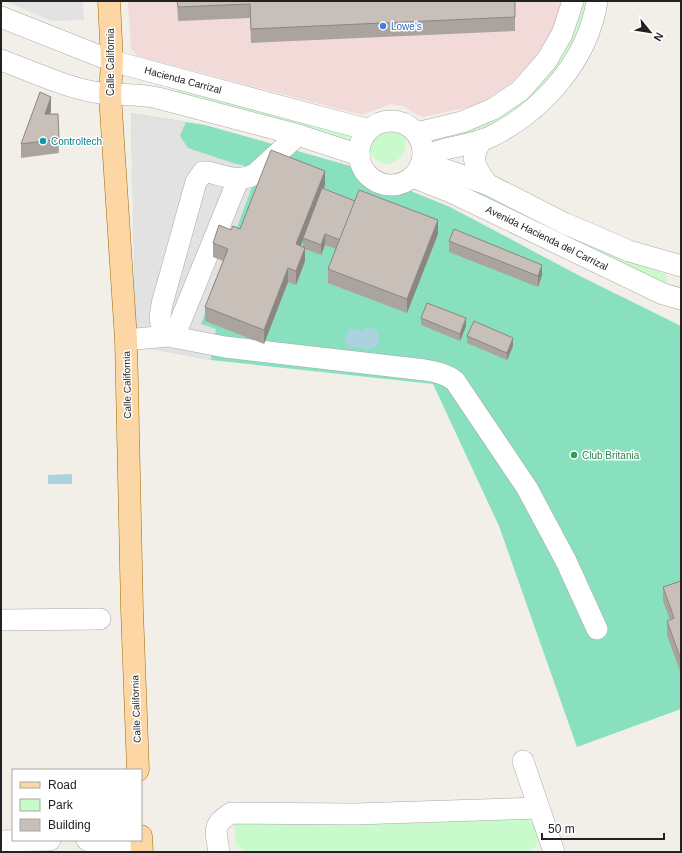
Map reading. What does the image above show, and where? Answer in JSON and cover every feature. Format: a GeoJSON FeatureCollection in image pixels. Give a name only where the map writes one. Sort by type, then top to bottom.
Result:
{"type":"FeatureCollection","features":[{"type":"Feature","properties":{"kind":"main road","name":"Calle California"},"geometry":{"type":"LineString","coordinates":[[109,1],[112,61],[110,95],[126,340],[132,610],[138,769]]}},
{"type":"Feature","properties":{"kind":"street"},"geometry":{"type":"LineString","coordinates":[[416,133],[462,122],[493,109],[521,90],[547,60],[562,34],[573,1]]}},
{"type":"Feature","properties":{"kind":"street"},"geometry":{"type":"LineString","coordinates":[[420,165],[423,149],[421,140],[409,126],[399,122],[388,121],[378,124],[369,130],[362,142],[359,155],[361,165],[367,174],[374,181],[384,185],[394,186],[405,182],[420,165],[447,149],[481,140],[518,122],[539,105],[574,62],[583,44],[595,12],[597,1]]}},
{"type":"Feature","properties":{"kind":"street","name":"Hacienda Carrizal"},"geometry":{"type":"LineString","coordinates":[[1,17],[112,61],[369,130]]}},
{"type":"Feature","properties":{"kind":"street"},"geometry":{"type":"LineString","coordinates":[[1,60],[70,86],[92,92],[110,95],[142,94],[298,135],[359,155]]}},
{"type":"Feature","properties":{"kind":"street"},"geometry":{"type":"LineString","coordinates":[[169,336],[160,317],[162,304],[196,182],[203,172],[238,180],[249,177],[255,174],[298,135]]}},
{"type":"Feature","properties":{"kind":"street"},"geometry":{"type":"LineString","coordinates":[[481,140],[474,155],[474,159],[487,184]]}},
{"type":"Feature","properties":{"kind":"street"},"geometry":{"type":"LineString","coordinates":[[420,165],[487,184],[564,223],[629,251],[681,266]]}},
{"type":"Feature","properties":{"kind":"street","name":"Avenida Hacienda del Carrizal"},"geometry":{"type":"LineString","coordinates":[[420,165],[453,193],[663,294],[681,299]]}},
{"type":"Feature","properties":{"kind":"street"},"geometry":{"type":"LineString","coordinates":[[169,336],[180,319],[238,180]]}},
{"type":"Feature","properties":{"kind":"street"},"geometry":{"type":"LineString","coordinates":[[126,340],[169,336],[224,347],[425,370],[442,373],[450,377],[455,381],[528,488],[566,561],[597,629]]}},
{"type":"Feature","properties":{"kind":"street"},"geometry":{"type":"LineString","coordinates":[[1,620],[100,619]]}},
{"type":"Feature","properties":{"kind":"street"},"geometry":{"type":"LineString","coordinates":[[523,761],[554,852]]}},
{"type":"Feature","properties":{"kind":"street"},"geometry":{"type":"LineString","coordinates":[[219,852],[216,828],[219,822],[231,812],[355,814],[538,808]]}},
{"type":"Feature","properties":{"kind":"street"},"geometry":{"type":"LineString","coordinates":[[1,841],[12,841]]}},
{"type":"Feature","properties":{"kind":"street"},"geometry":{"type":"LineString","coordinates":[[90,841],[104,846],[141,845]]}},
{"type":"Feature","properties":{"kind":"shaded area"},"geometry":{"type":"Polygon","coordinates":[[[5,1],[83,1],[84,20],[52,21],[5,1]]]}},
{"type":"Feature","properties":{"kind":"shaded area"},"geometry":{"type":"Polygon","coordinates":[[[128,1],[562,1],[553,28],[536,57],[511,83],[490,98],[469,107],[423,117],[405,107],[391,104],[362,115],[137,56],[131,48],[128,1]]]}},
{"type":"Feature","properties":{"kind":"shaded area"},"geometry":{"type":"Polygon","coordinates":[[[131,113],[186,122],[180,136],[188,148],[250,167],[255,179],[201,324],[216,329],[211,360],[136,346],[131,113]]]}},
{"type":"Feature","properties":{"kind":"green space"},"geometry":{"type":"Polygon","coordinates":[[[581,1],[590,1],[577,44],[532,102],[487,130],[440,144],[434,141],[434,136],[503,111],[581,1]]]}},
{"type":"Feature","properties":{"kind":"green space"},"geometry":{"type":"Polygon","coordinates":[[[177,88],[359,138],[358,145],[177,95],[177,88]]]}},
{"type":"Feature","properties":{"kind":"green space","name":"Club Britania"},"geometry":{"type":"Polygon","coordinates":[[[131,113],[205,125],[347,165],[450,207],[580,276],[681,326],[681,709],[577,747],[499,526],[433,384],[211,360],[136,346],[131,113]]]}},
{"type":"Feature","properties":{"kind":"green space"},"geometry":{"type":"Polygon","coordinates":[[[393,126],[403,134],[406,145],[401,156],[397,160],[386,164],[378,161],[368,150],[369,139],[375,128],[393,126]]]}},
{"type":"Feature","properties":{"kind":"green space"},"geometry":{"type":"Polygon","coordinates":[[[434,169],[601,250],[627,261],[666,274],[667,280],[662,289],[429,178],[434,169]]]}},
{"type":"Feature","properties":{"kind":"green space"},"geometry":{"type":"Polygon","coordinates":[[[527,817],[539,834],[537,845],[529,851],[246,852],[236,845],[234,823],[527,817]]]}},
{"type":"Feature","properties":{"kind":"water"},"geometry":{"type":"Polygon","coordinates":[[[368,327],[379,331],[378,346],[368,350],[357,347],[349,348],[345,338],[350,329],[361,331],[368,327]]]}},
{"type":"Feature","properties":{"kind":"water"},"geometry":{"type":"Polygon","coordinates":[[[72,474],[72,484],[48,484],[48,475],[72,474]]]}},
{"type":"Feature","properties":{"kind":"building"},"geometry":{"type":"Polygon","coordinates":[[[177,1],[515,1],[515,17],[251,29],[250,4],[178,7],[177,1]]]}},
{"type":"Feature","properties":{"kind":"building"},"geometry":{"type":"Polygon","coordinates":[[[40,92],[51,97],[45,114],[58,114],[59,139],[21,144],[40,92]]]}},
{"type":"Feature","properties":{"kind":"building"},"geometry":{"type":"Polygon","coordinates":[[[271,150],[325,171],[296,244],[305,248],[296,271],[288,268],[264,330],[205,307],[228,249],[213,243],[219,225],[231,230],[233,226],[240,229],[271,150]]]}},
{"type":"Feature","properties":{"kind":"building"},"geometry":{"type":"Polygon","coordinates":[[[322,188],[355,201],[340,240],[325,234],[321,245],[303,238],[322,188]]]}},
{"type":"Feature","properties":{"kind":"building"},"geometry":{"type":"Polygon","coordinates":[[[359,190],[438,220],[407,299],[328,269],[359,190]]]}},
{"type":"Feature","properties":{"kind":"building"},"geometry":{"type":"Polygon","coordinates":[[[454,229],[542,265],[538,276],[449,241],[454,229]]]}},
{"type":"Feature","properties":{"kind":"building"},"geometry":{"type":"Polygon","coordinates":[[[427,303],[466,318],[460,334],[421,318],[427,303]]]}},
{"type":"Feature","properties":{"kind":"building"},"geometry":{"type":"Polygon","coordinates":[[[474,321],[513,338],[507,353],[467,336],[474,321]]]}},
{"type":"Feature","properties":{"kind":"building"},"geometry":{"type":"Polygon","coordinates":[[[681,581],[681,660],[667,621],[674,618],[663,587],[681,581]]]}},
{"type":"Feature","properties":{"kind":"place","name":"Lowe's"},"geometry":{"type":"Point","coordinates":[383,26]}},
{"type":"Feature","properties":{"kind":"place","name":"Controltech"},"geometry":{"type":"Point","coordinates":[43,141]}},
{"type":"Feature","properties":{"kind":"place","name":"Club Britania"},"geometry":{"type":"Point","coordinates":[574,455]}}]}
